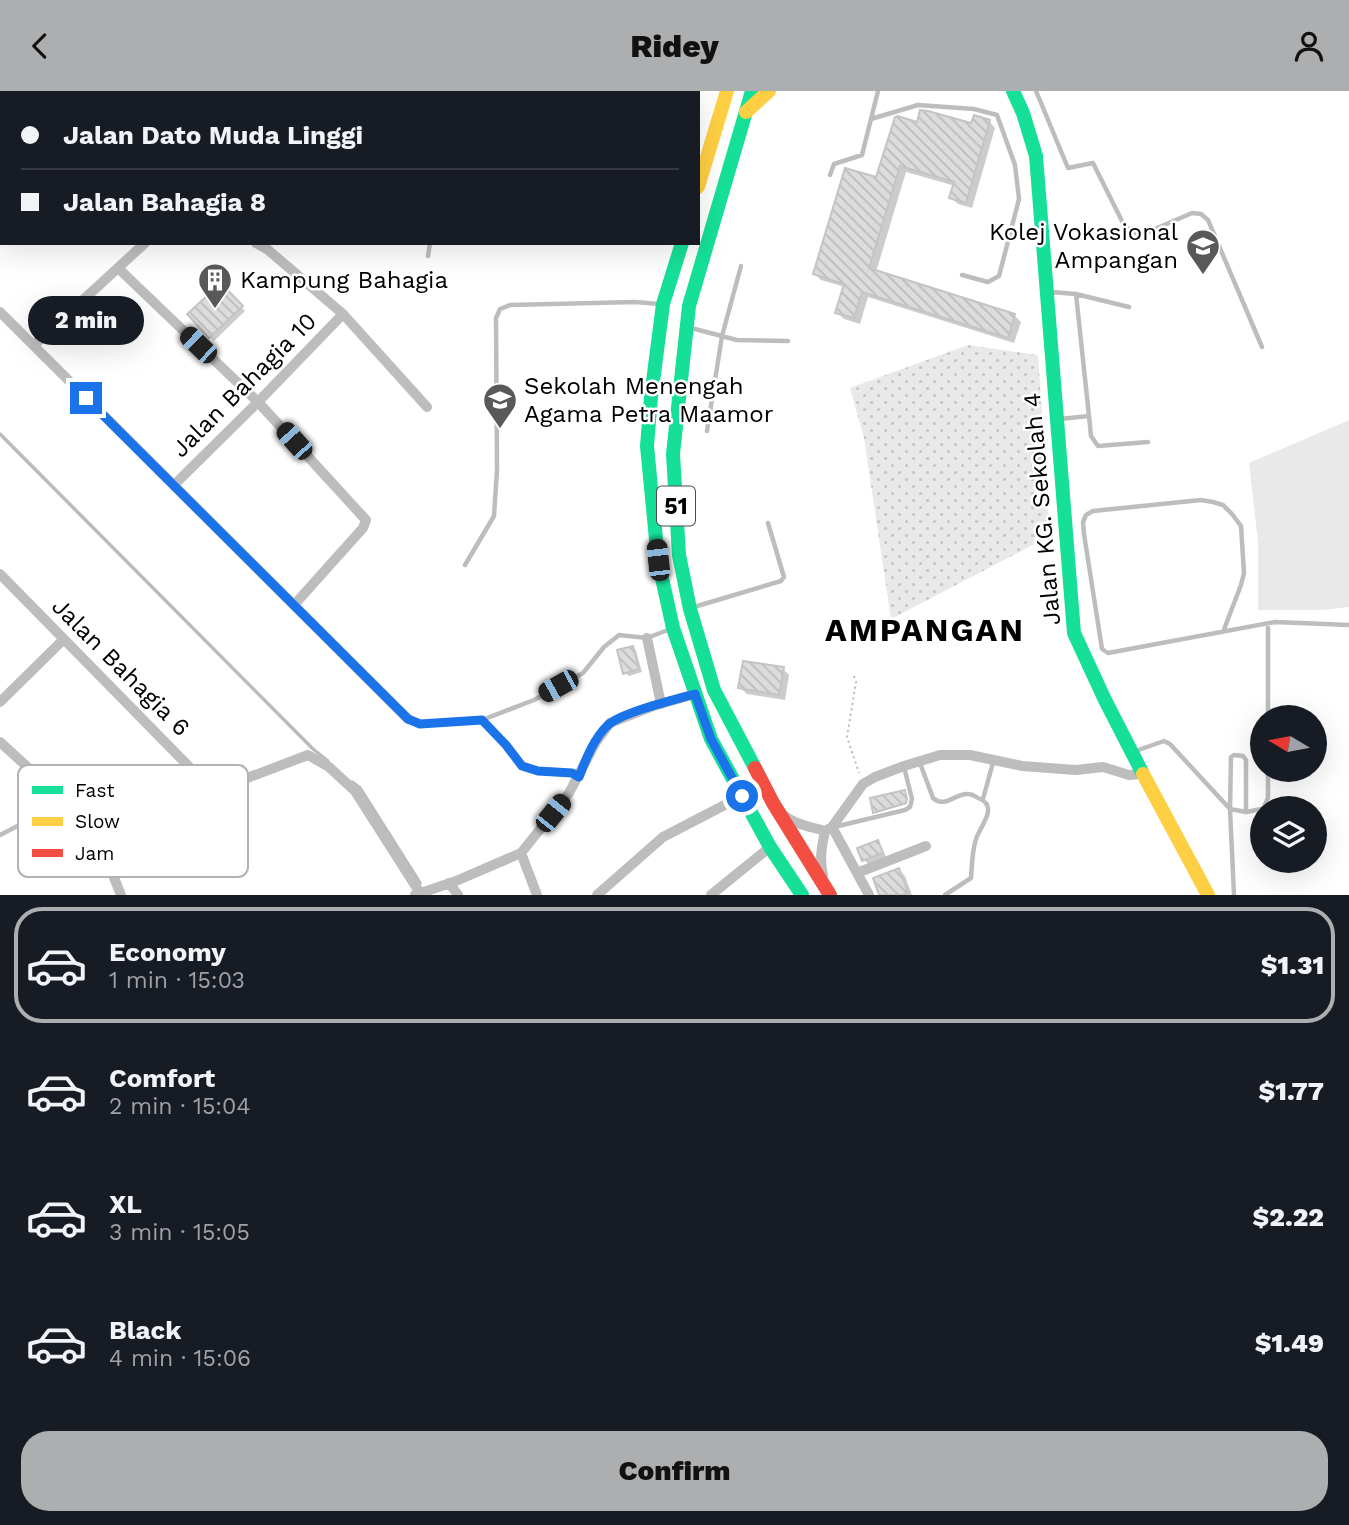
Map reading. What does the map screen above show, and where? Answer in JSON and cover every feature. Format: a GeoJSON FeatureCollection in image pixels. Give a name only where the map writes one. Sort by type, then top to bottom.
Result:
{"type":"FeatureCollection","features":[{"type":"Feature","properties":{"kind":"main road"},"geometry":{"type":"LineString","coordinates":[[719,91],[720,113]]}},
{"type":"Feature","properties":{"kind":"main road"},"geometry":{"type":"LineString","coordinates":[[700,180],[727,91]]}},
{"type":"Feature","properties":{"kind":"main road","name":"51"},"geometry":{"type":"LineString","coordinates":[[752,91],[689,306],[673,454],[679,555],[690,609],[714,690],[773,803],[828,893]]}},
{"type":"Feature","properties":{"kind":"main road"},"geometry":{"type":"LineString","coordinates":[[746,112],[769,91]]}},
{"type":"Feature","properties":{"kind":"main road","name":"Jalan KG. Sekolah 4"},"geometry":{"type":"LineString","coordinates":[[1013,91],[1036,156],[1074,633],[1142,774],[1208,895]]}},
{"type":"Feature","properties":{"kind":"main road","name":"51"},"geometry":{"type":"LineString","coordinates":[[680,245],[663,305],[647,446],[658,560],[673,628],[711,739],[770,847],[802,895]]}},
{"type":"Feature","properties":{"kind":"street"},"geometry":{"type":"LineString","coordinates":[[34,345],[143,245]]}},
{"type":"Feature","properties":{"kind":"street","name":"Jalan Bahagia 10"},"geometry":{"type":"LineString","coordinates":[[269,246],[343,314],[427,407]]}},
{"type":"Feature","properties":{"kind":"street"},"geometry":{"type":"LineString","coordinates":[[118,268],[258,402],[366,520],[363,528],[294,605]]}},
{"type":"Feature","properties":{"kind":"street"},"geometry":{"type":"LineString","coordinates":[[0,311],[408,719]]}},
{"type":"Feature","properties":{"kind":"street","name":"Jalan Bahagia 10"},"geometry":{"type":"LineString","coordinates":[[174,485],[343,314]]}},
{"type":"Feature","properties":{"kind":"street","name":"Jalan Bahagia 6"},"geometry":{"type":"LineString","coordinates":[[0,574],[187,765]]}},
{"type":"Feature","properties":{"kind":"street"},"geometry":{"type":"LineString","coordinates":[[0,702],[64,639]]}},
{"type":"Feature","properties":{"kind":"street"},"geometry":{"type":"LineString","coordinates":[[647,639],[661,704]]}},
{"type":"Feature","properties":{"kind":"street"},"geometry":{"type":"LineString","coordinates":[[248,777],[308,755],[329,767],[355,791],[418,894],[521,853],[569,793],[596,742],[610,723],[695,694]]}},
{"type":"Feature","properties":{"kind":"street"},"geometry":{"type":"LineString","coordinates":[[0,742],[25,765]]}},
{"type":"Feature","properties":{"kind":"street"},"geometry":{"type":"LineString","coordinates":[[828,893],[820,864],[821,847],[829,829],[863,784],[904,766],[940,755],[970,755],[1022,766],[1076,770],[1103,767],[1129,775],[1142,774]]}},
{"type":"Feature","properties":{"kind":"street"},"geometry":{"type":"LineString","coordinates":[[597,895],[663,837],[742,796]]}},
{"type":"Feature","properties":{"kind":"street"},"geometry":{"type":"LineString","coordinates":[[773,803],[789,819],[802,825],[829,829],[869,895]]}},
{"type":"Feature","properties":{"kind":"street"},"geometry":{"type":"LineString","coordinates":[[857,873],[926,846]]}},
{"type":"Feature","properties":{"kind":"street"},"geometry":{"type":"LineString","coordinates":[[711,895],[770,847]]}},
{"type":"Feature","properties":{"kind":"street"},"geometry":{"type":"LineString","coordinates":[[521,853],[537,895]]}},
{"type":"Feature","properties":{"kind":"street"},"geometry":{"type":"LineString","coordinates":[[114,877],[121,895]]}},
{"type":"Feature","properties":{"kind":"street"},"geometry":{"type":"LineString","coordinates":[[449,883],[458,895]]}},
{"type":"Feature","properties":{"kind":"lane"},"geometry":{"type":"LineString","coordinates":[[830,175],[834,164],[862,155],[878,91]]}},
{"type":"Feature","properties":{"kind":"lane"},"geometry":{"type":"LineString","coordinates":[[1036,91],[1068,169],[1093,163],[1125,227],[1136,233],[1148,232],[1192,213],[1200,214],[1208,220],[1262,347]]}},
{"type":"Feature","properties":{"kind":"lane"},"geometry":{"type":"LineString","coordinates":[[871,119],[918,105],[974,109],[997,115],[1015,165],[1019,199],[999,276],[988,282],[962,275]]}},
{"type":"Feature","properties":{"kind":"lane"},"geometry":{"type":"LineString","coordinates":[[428,256],[430,245]]}},
{"type":"Feature","properties":{"kind":"lane"},"geometry":{"type":"LineString","coordinates":[[707,431],[722,336],[741,266]]}},
{"type":"Feature","properties":{"kind":"lane"},"geometry":{"type":"LineString","coordinates":[[1047,292],[1076,294],[1129,307]]}},
{"type":"Feature","properties":{"kind":"lane"},"geometry":{"type":"LineString","coordinates":[[1076,294],[1091,436],[1098,446],[1148,443]]}},
{"type":"Feature","properties":{"kind":"lane"},"geometry":{"type":"LineString","coordinates":[[465,565],[494,516],[496,318],[500,309],[510,305],[635,302],[663,305]]}},
{"type":"Feature","properties":{"kind":"lane"},"geometry":{"type":"LineString","coordinates":[[687,327],[737,340],[788,341]]}},
{"type":"Feature","properties":{"kind":"lane"},"geometry":{"type":"LineString","coordinates":[[1057,419],[1089,416]]}},
{"type":"Feature","properties":{"kind":"lane"},"geometry":{"type":"LineString","coordinates":[[1223,632],[1244,573],[1241,526],[1223,505],[1201,500],[1093,511],[1086,515],[1083,522],[1084,534],[1102,649],[1108,653],[1268,624],[1349,625]]}},
{"type":"Feature","properties":{"kind":"lane"},"geometry":{"type":"LineString","coordinates":[[690,609],[781,581],[784,577],[768,523]]}},
{"type":"Feature","properties":{"kind":"lane"},"geometry":{"type":"LineString","coordinates":[[1268,624],[1268,705]]}},
{"type":"Feature","properties":{"kind":"lane"},"geometry":{"type":"LineString","coordinates":[[408,719],[420,724],[482,720],[534,700],[583,673],[604,647],[619,635],[647,639],[673,628]]}},
{"type":"Feature","properties":{"kind":"lane"},"geometry":{"type":"LineString","coordinates":[[482,720],[522,766],[538,771],[572,773],[579,777]]}},
{"type":"Feature","properties":{"kind":"lane"},"geometry":{"type":"LineString","coordinates":[[1132,753],[1164,741],[1170,744],[1230,809],[1250,811]]}},
{"type":"Feature","properties":{"kind":"lane"},"geometry":{"type":"LineString","coordinates":[[1234,895],[1230,809],[1231,757],[1234,755],[1243,756],[1245,760],[1246,812]]}},
{"type":"Feature","properties":{"kind":"lane"},"geometry":{"type":"LineString","coordinates":[[983,799],[994,759]]}},
{"type":"Feature","properties":{"kind":"lane"},"geometry":{"type":"LineString","coordinates":[[920,762],[933,798],[937,801],[943,803],[966,793],[983,799],[989,808],[988,817],[976,839],[971,877],[945,895]]}},
{"type":"Feature","properties":{"kind":"lane"},"geometry":{"type":"LineString","coordinates":[[829,829],[910,807],[912,799],[904,766]]}},
{"type":"Feature","properties":{"kind":"lane"},"geometry":{"type":"LineString","coordinates":[[0,835],[18,826]]}},
{"type":"Feature","properties":{"kind":"path"},"geometry":{"type":"LineString","coordinates":[[854,676],[856,682],[847,737],[863,784]]}},
{"type":"Feature","properties":{"kind":"shaded area"},"geometry":{"type":"Polygon","coordinates":[[[968,345],[1038,355],[1050,536],[891,619],[864,438],[850,388],[968,345]]]}},
{"type":"Feature","properties":{"kind":"shaded area"},"geometry":{"type":"Polygon","coordinates":[[[1349,420],[1349,607],[1324,610],[1258,610],[1258,542],[1249,463],[1349,420]]]}},
{"type":"Feature","properties":{"kind":"building"},"geometry":{"type":"Polygon","coordinates":[[[920,110],[971,123],[974,115],[990,120],[966,203],[949,198],[954,182],[900,166],[869,268],[1015,314],[1008,338],[862,292],[854,318],[835,313],[844,284],[813,274],[845,168],[876,177],[895,117],[917,122],[920,110]]]}},
{"type":"Feature","properties":{"kind":"building","name":"Kampung Bahagia"},"geometry":{"type":"Polygon","coordinates":[[[221,283],[243,306],[209,338],[187,314],[221,283]]]}},
{"type":"Feature","properties":{"kind":"building"},"geometry":{"type":"Polygon","coordinates":[[[633,646],[639,669],[623,674],[617,650],[633,646]]]}},
{"type":"Feature","properties":{"kind":"building"},"geometry":{"type":"Polygon","coordinates":[[[743,661],[784,667],[779,695],[738,688],[743,661]]]}},
{"type":"Feature","properties":{"kind":"building"},"geometry":{"type":"Polygon","coordinates":[[[905,790],[906,803],[873,813],[870,798],[905,790]]]}},
{"type":"Feature","properties":{"kind":"building"},"geometry":{"type":"Polygon","coordinates":[[[878,840],[883,853],[862,861],[857,848],[878,840]]]}},
{"type":"Feature","properties":{"kind":"building"},"geometry":{"type":"Polygon","coordinates":[[[899,868],[908,893],[879,895],[873,878],[899,868]]]}},
{"type":"Feature","properties":{"kind":"waterway"},"geometry":{"type":"LineString","coordinates":[[0,434],[328,761]]}},
{"type":"Feature","properties":{"kind":"waterway"},"geometry":{"type":"LineString","coordinates":[[352,782],[360,788],[420,883]]}},
{"type":"Feature","properties":{"kind":"traffic: fast"},"geometry":{"type":"LineString","coordinates":[[752,91],[689,306],[673,454],[679,555],[690,609],[714,690],[755,768]]}},
{"type":"Feature","properties":{"kind":"traffic: fast"},"geometry":{"type":"LineString","coordinates":[[1013,91],[1036,156],[1074,633],[1143,774]]}},
{"type":"Feature","properties":{"kind":"traffic: fast"},"geometry":{"type":"LineString","coordinates":[[681,245],[663,304],[647,446],[658,560],[673,628],[711,739],[770,847],[802,895]]}},
{"type":"Feature","properties":{"kind":"traffic: slow"},"geometry":{"type":"LineString","coordinates":[[700,180],[727,91]]}},
{"type":"Feature","properties":{"kind":"traffic: slow"},"geometry":{"type":"LineString","coordinates":[[746,112],[769,91]]}},
{"type":"Feature","properties":{"kind":"traffic: slow"},"geometry":{"type":"LineString","coordinates":[[1143,774],[1208,895]]}},
{"type":"Feature","properties":{"kind":"traffic: jam"},"geometry":{"type":"LineString","coordinates":[[755,768],[773,803],[830,895]]}},
{"type":"Feature","properties":{"kind":"place","name":"Kolej Vokasional Ampangan"},"geometry":{"type":"Point","coordinates":[1203,276]}},
{"type":"Feature","properties":{"kind":"place","name":"Kampung Bahagia"},"geometry":{"type":"Point","coordinates":[215,310]}},
{"type":"Feature","properties":{"kind":"place","name":"Sekolah Menengah Agama Petra Maamor"},"geometry":{"type":"Point","coordinates":[500,430]}},
{"type":"Feature","properties":{"kind":"district","name":"AMPANGAN"},"geometry":{"type":"Point","coordinates":[925,630]}},
{"type":"Feature","properties":{"kind":"route"},"geometry":{"type":"LineString","coordinates":[[86,398],[408,719],[420,724],[482,720],[522,766],[538,771],[572,773],[579,777],[587,757],[610,723],[653,706],[695,694],[711,739],[742,796]]}}]}
